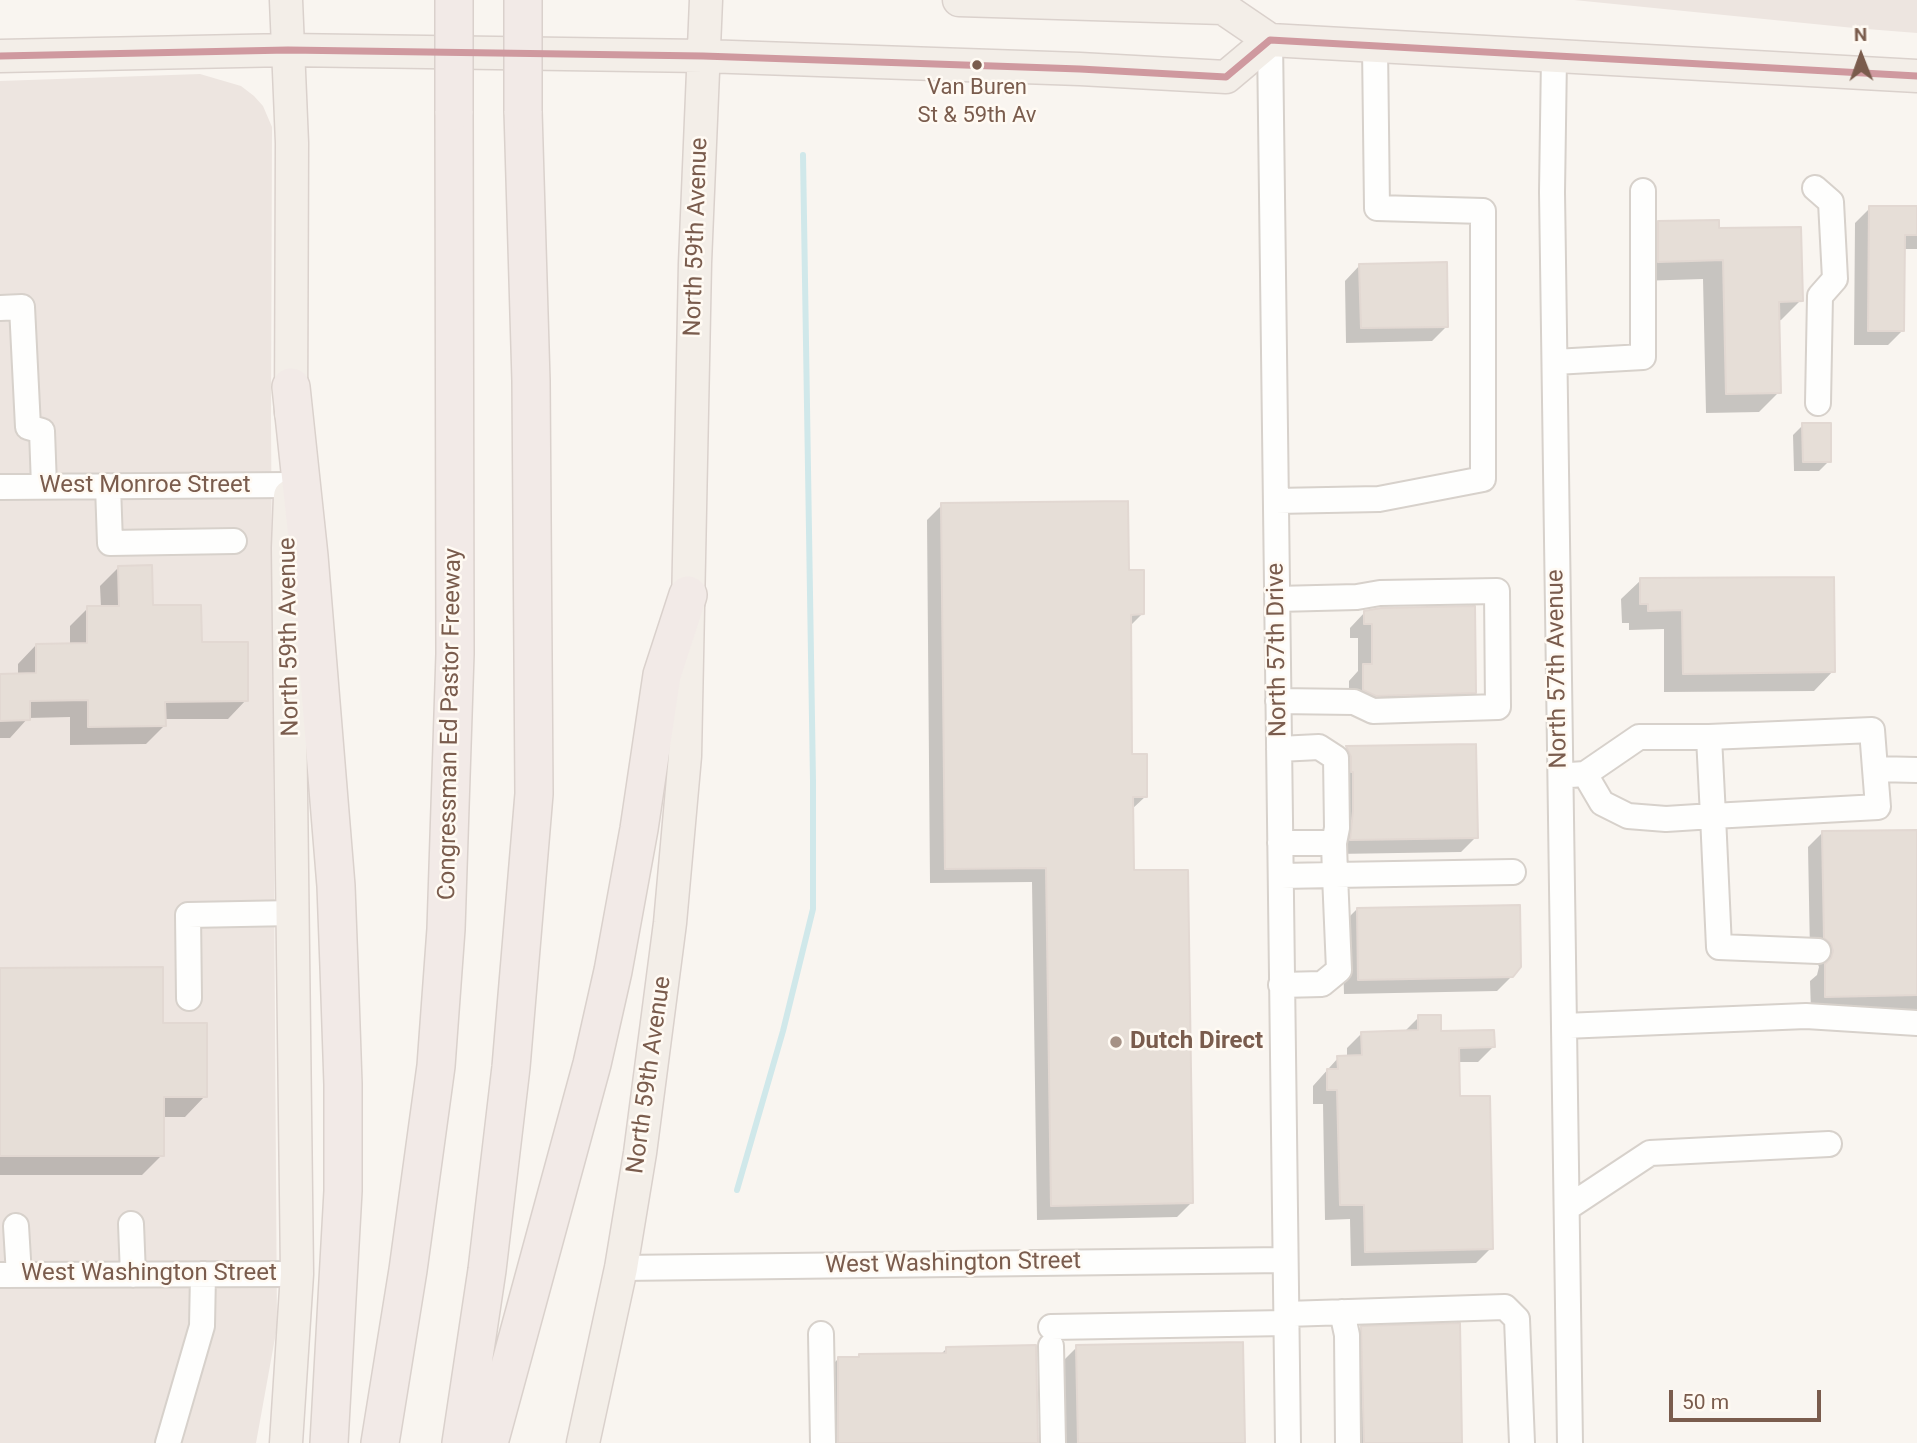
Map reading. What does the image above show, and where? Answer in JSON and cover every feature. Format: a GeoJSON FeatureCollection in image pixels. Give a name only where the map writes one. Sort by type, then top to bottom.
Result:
{"type":"FeatureCollection","features":[{"type":"Feature","properties":{"kind":"highway","name":"Congressman Ed Pastor Freeway"},"geometry":{"type":"LineString","coordinates":[[380,1443],[408,1270],[436,1066],[446,929],[455,641],[454,0]]}},
{"type":"Feature","properties":{"kind":"highway"},"geometry":{"type":"LineString","coordinates":[[461,1443],[487,1270],[511,1067],[534,794],[531,381],[523,111],[523,0]]}},
{"type":"Feature","properties":{"kind":"highway"},"geometry":{"type":"LineString","coordinates":[[291,387],[310,570],[340,967],[344,1084],[343,1191],[330,1443]]}},
{"type":"Feature","properties":{"kind":"highway"},"geometry":{"type":"LineString","coordinates":[[489,1443],[592,1064],[613,971],[639,829],[662,675],[688,595]]}},
{"type":"Feature","properties":{"kind":"main road","name":"North 59th Avenue"},"geometry":{"type":"LineString","coordinates":[[286,0],[292,143],[291,485],[288,548],[298,1274],[286,1443]]}},
{"type":"Feature","properties":{"kind":"main road","name":"North 59th Avenue"},"geometry":{"type":"LineString","coordinates":[[583,1443],[621,1268],[652,1072],[670,923],[685,756],[695,262],[706,0]]}},
{"type":"Feature","properties":{"kind":"main road"},"geometry":{"type":"LineString","coordinates":[[959,0],[1223,8],[1270,40],[1917,75]]}},
{"type":"Feature","properties":{"kind":"main road"},"geometry":{"type":"LineString","coordinates":[[0,56],[288,50],[704,55],[1226,76],[1270,40]]}},
{"type":"Feature","properties":{"kind":"street","name":"North 57th Drive"},"geometry":{"type":"LineString","coordinates":[[1270,40],[1288,1443]]}},
{"type":"Feature","properties":{"kind":"street"},"geometry":{"type":"LineString","coordinates":[[1276,501],[1379,499],[1483,479],[1483,211],[1377,208],[1375,47]]}},
{"type":"Feature","properties":{"kind":"street","name":"North 57th Avenue"},"geometry":{"type":"LineString","coordinates":[[1554,57],[1552,192],[1570,1443]]}},
{"type":"Feature","properties":{"kind":"street"},"geometry":{"type":"LineString","coordinates":[[1815,188],[1831,202],[1835,279],[1820,296],[1818,403]]}},
{"type":"Feature","properties":{"kind":"street"},"geometry":{"type":"LineString","coordinates":[[1555,362],[1643,357],[1643,191]]}},
{"type":"Feature","properties":{"kind":"street"},"geometry":{"type":"LineString","coordinates":[[0,308],[22,307],[28,427],[42,431],[44,486]]}},
{"type":"Feature","properties":{"kind":"street","name":"West Monroe Street"},"geometry":{"type":"LineString","coordinates":[[0,487],[291,485]]}},
{"type":"Feature","properties":{"kind":"street"},"geometry":{"type":"LineString","coordinates":[[108,486],[110,544],[234,541]]}},
{"type":"Feature","properties":{"kind":"street"},"geometry":{"type":"LineString","coordinates":[[1277,599],[1357,597],[1380,593],[1497,591],[1498,708],[1373,711],[1354,702],[1278,701]]}},
{"type":"Feature","properties":{"kind":"street"},"geometry":{"type":"LineString","coordinates":[[1559,775],[1585,774],[1639,737],[1709,737],[1872,730],[1878,807],[1666,819],[1628,816],[1602,803],[1585,774]]}},
{"type":"Feature","properties":{"kind":"street"},"geometry":{"type":"LineString","coordinates":[[1709,737],[1719,947],[1818,951]]}},
{"type":"Feature","properties":{"kind":"street"},"geometry":{"type":"LineString","coordinates":[[1279,748],[1319,747],[1336,758],[1337,828],[1334,843],[1339,970],[1322,984],[1282,985]]}},
{"type":"Feature","properties":{"kind":"street"},"geometry":{"type":"LineString","coordinates":[[1875,769],[1917,770]]}},
{"type":"Feature","properties":{"kind":"street"},"geometry":{"type":"LineString","coordinates":[[1280,843],[1334,843]]}},
{"type":"Feature","properties":{"kind":"street"},"geometry":{"type":"LineString","coordinates":[[1281,876],[1513,872]]}},
{"type":"Feature","properties":{"kind":"street"},"geometry":{"type":"LineString","coordinates":[[189,998],[188,915],[294,913]]}},
{"type":"Feature","properties":{"kind":"street"},"geometry":{"type":"LineString","coordinates":[[1564,1027],[1806,1016],[1917,1023]]}},
{"type":"Feature","properties":{"kind":"street"},"geometry":{"type":"LineString","coordinates":[[1567,1208],[1650,1153],[1829,1144]]}},
{"type":"Feature","properties":{"kind":"street"},"geometry":{"type":"LineString","coordinates":[[131,1224],[133,1275]]}},
{"type":"Feature","properties":{"kind":"street"},"geometry":{"type":"LineString","coordinates":[[9,1275],[16,1226]]}},
{"type":"Feature","properties":{"kind":"street","name":"West Washington Street"},"geometry":{"type":"LineString","coordinates":[[621,1268],[1284,1260]]}},
{"type":"Feature","properties":{"kind":"street"},"geometry":{"type":"LineString","coordinates":[[168,1443],[202,1326],[203,1274]]}},
{"type":"Feature","properties":{"kind":"street","name":"West Washington Street"},"geometry":{"type":"LineString","coordinates":[[9,1275],[298,1274]]}},
{"type":"Feature","properties":{"kind":"street"},"geometry":{"type":"LineString","coordinates":[[1053,1443],[1051,1336],[1286,1319],[1342,1312],[1505,1307],[1517,1319],[1522,1443]]}},
{"type":"Feature","properties":{"kind":"street"},"geometry":{"type":"LineString","coordinates":[[1342,1312],[1347,1335],[1348,1443]]}},
{"type":"Feature","properties":{"kind":"street"},"geometry":{"type":"LineString","coordinates":[[821,1334],[823,1443]]}},
{"type":"Feature","properties":{"kind":"shaded area"},"geometry":{"type":"Polygon","coordinates":[[[1574,0],[1917,0],[1917,33],[1854,28],[1574,0]]]}},
{"type":"Feature","properties":{"kind":"shaded area"},"geometry":{"type":"Polygon","coordinates":[[[200,74],[241,86],[263,106],[272,127],[271,421],[277,1327],[256,1443],[0,1443],[0,81],[200,74]]]}},
{"type":"Feature","properties":{"kind":"building"},"geometry":{"type":"Polygon","coordinates":[[[1869,206],[1917,206],[1917,235],[1905,235],[1904,331],[1868,331],[1869,206]]]}},
{"type":"Feature","properties":{"kind":"building"},"geometry":{"type":"Polygon","coordinates":[[[1719,220],[1719,228],[1801,227],[1803,301],[1779,302],[1781,393],[1726,394],[1723,260],[1658,262],[1658,221],[1719,220]]]}},
{"type":"Feature","properties":{"kind":"building"},"geometry":{"type":"Polygon","coordinates":[[[1447,262],[1448,327],[1361,328],[1359,264],[1447,262]]]}},
{"type":"Feature","properties":{"kind":"building"},"geometry":{"type":"Polygon","coordinates":[[[1802,423],[1831,423],[1831,462],[1803,462],[1802,423]]]}},
{"type":"Feature","properties":{"kind":"building"},"geometry":{"type":"Polygon","coordinates":[[[1128,501],[1129,570],[1144,570],[1144,614],[1131,615],[1132,754],[1147,754],[1147,797],[1133,797],[1134,870],[1188,870],[1193,1203],[1051,1206],[1046,868],[945,869],[941,503],[1128,501]]]}},
{"type":"Feature","properties":{"kind":"building"},"geometry":{"type":"Polygon","coordinates":[[[152,565],[153,605],[201,605],[202,642],[248,642],[248,701],[165,702],[166,726],[88,727],[88,700],[30,701],[30,720],[0,721],[0,674],[36,673],[36,644],[87,643],[87,606],[119,606],[118,566],[152,565]]]}},
{"type":"Feature","properties":{"kind":"building"},"geometry":{"type":"Polygon","coordinates":[[[1834,577],[1835,672],[1683,674],[1682,610],[1648,611],[1648,604],[1640,604],[1640,578],[1834,577]]]}},
{"type":"Feature","properties":{"kind":"building"},"geometry":{"type":"Polygon","coordinates":[[[1475,606],[1476,693],[1376,696],[1363,690],[1363,664],[1372,664],[1372,624],[1364,624],[1364,611],[1381,608],[1475,606]]]}},
{"type":"Feature","properties":{"kind":"building"},"geometry":{"type":"Polygon","coordinates":[[[1476,744],[1478,838],[1350,840],[1353,772],[1346,746],[1476,744]]]}},
{"type":"Feature","properties":{"kind":"building"},"geometry":{"type":"Polygon","coordinates":[[[1917,830],[1917,995],[1825,997],[1825,964],[1833,951],[1831,944],[1824,938],[1822,831],[1917,830]]]}},
{"type":"Feature","properties":{"kind":"building"},"geometry":{"type":"Polygon","coordinates":[[[1520,905],[1521,967],[1513,977],[1358,980],[1357,908],[1520,905]]]}},
{"type":"Feature","properties":{"kind":"building"},"geometry":{"type":"Polygon","coordinates":[[[163,967],[163,1023],[207,1023],[207,1097],[164,1097],[164,1156],[0,1156],[0,968],[163,967]]]}},
{"type":"Feature","properties":{"kind":"building"},"geometry":{"type":"Polygon","coordinates":[[[1418,1015],[1441,1015],[1441,1031],[1494,1030],[1495,1047],[1459,1048],[1460,1096],[1490,1096],[1493,1249],[1365,1252],[1364,1205],[1340,1205],[1337,1090],[1327,1090],[1327,1069],[1338,1069],[1337,1056],[1362,1055],[1361,1032],[1418,1030],[1418,1015]]]}},
{"type":"Feature","properties":{"kind":"building"},"geometry":{"type":"Polygon","coordinates":[[[1460,1323],[1462,1443],[1364,1443],[1361,1326],[1460,1323]]]}},
{"type":"Feature","properties":{"kind":"building"},"geometry":{"type":"Polygon","coordinates":[[[1243,1342],[1245,1443],[1078,1443],[1076,1345],[1243,1342]]]}},
{"type":"Feature","properties":{"kind":"building"},"geometry":{"type":"Polygon","coordinates":[[[1036,1345],[1038,1443],[838,1443],[838,1357],[859,1357],[859,1354],[946,1353],[946,1347],[1036,1345]]]}},
{"type":"Feature","properties":{"kind":"waterway"},"geometry":{"type":"LineString","coordinates":[[737,1190],[783,1031],[813,909],[803,155]]}},
{"type":"Feature","properties":{"kind":"transit line"},"geometry":{"type":"LineString","coordinates":[[0,56],[288,50],[703,56],[1080,69],[1226,77],[1270,40],[1917,76]]}},
{"type":"Feature","properties":{"kind":"place","name":"Van Buren St & 59th Av"},"geometry":{"type":"Point","coordinates":[977,65]}},
{"type":"Feature","properties":{"kind":"place","name":"Dutch Direct"},"geometry":{"type":"Point","coordinates":[1116,1042]}}]}
